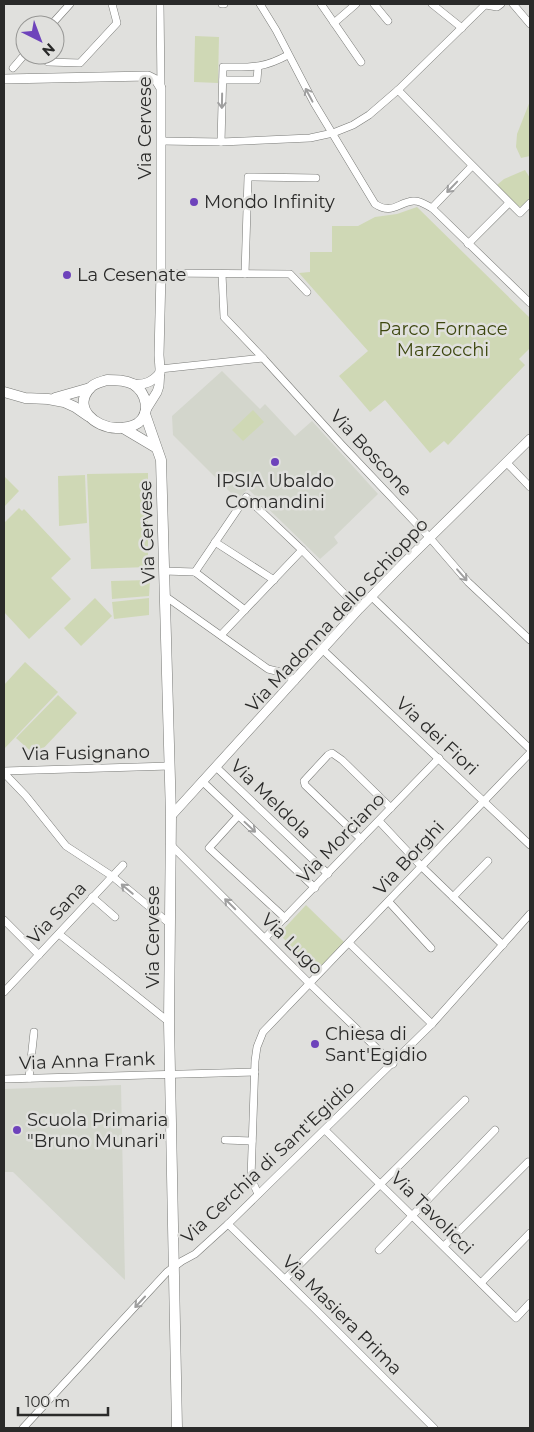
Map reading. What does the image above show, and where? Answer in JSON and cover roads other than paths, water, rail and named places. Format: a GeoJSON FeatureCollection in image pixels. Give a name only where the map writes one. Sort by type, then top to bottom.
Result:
{"type":"FeatureCollection","features":[{"type":"Feature","properties":{"kind":"main road"},"geometry":{"type":"LineString","coordinates":[[4,392],[25,398],[64,402],[75,407],[102,426],[123,428],[131,426],[138,422],[146,411],[144,396],[133,384],[121,380],[107,380],[90,388],[48,399]]}},
{"type":"Feature","properties":{"kind":"main road"},"geometry":{"type":"LineString","coordinates":[[88,416],[84,407],[84,398],[90,388]]}},
{"type":"Feature","properties":{"kind":"main road","name":"Via Cervese"},"geometry":{"type":"LineString","coordinates":[[146,411],[155,447],[161,460],[171,816],[169,1022],[177,1428]]}},
{"type":"Feature","properties":{"kind":"main road"},"geometry":{"type":"LineString","coordinates":[[123,428],[155,447]]}},
{"type":"Feature","properties":{"kind":"street"},"geometry":{"type":"LineString","coordinates":[[60,15],[70,4]]}},
{"type":"Feature","properties":{"kind":"street"},"geometry":{"type":"LineString","coordinates":[[65,63],[80,63],[117,23],[112,4]]}},
{"type":"Feature","properties":{"kind":"street","name":"Via Cervese"},"geometry":{"type":"LineString","coordinates":[[146,411],[159,386],[160,371],[160,4]]}},
{"type":"Feature","properties":{"kind":"street"},"geometry":{"type":"LineString","coordinates":[[260,4],[276,30],[314,103],[375,204],[382,209],[389,209],[414,201],[421,202],[432,208],[530,303]]}},
{"type":"Feature","properties":{"kind":"street"},"geometry":{"type":"LineString","coordinates":[[321,4],[361,62]]}},
{"type":"Feature","properties":{"kind":"street"},"geometry":{"type":"LineString","coordinates":[[334,23],[356,4]]}},
{"type":"Feature","properties":{"kind":"street"},"geometry":{"type":"LineString","coordinates":[[374,4],[388,21]]}},
{"type":"Feature","properties":{"kind":"street"},"geometry":{"type":"LineString","coordinates":[[432,4],[462,28]]}},
{"type":"Feature","properties":{"kind":"street"},"geometry":{"type":"LineString","coordinates":[[161,141],[221,142],[310,138],[333,133],[353,125],[369,115],[398,90],[485,4],[497,7],[501,4]]}},
{"type":"Feature","properties":{"kind":"street"},"geometry":{"type":"LineString","coordinates":[[513,4],[530,24]]}},
{"type":"Feature","properties":{"kind":"street"},"geometry":{"type":"LineString","coordinates":[[221,142],[223,67],[258,67],[288,55]]}},
{"type":"Feature","properties":{"kind":"street"},"geometry":{"type":"LineString","coordinates":[[223,80],[257,80],[258,67]]}},
{"type":"Feature","properties":{"kind":"street"},"geometry":{"type":"LineString","coordinates":[[4,79],[148,76],[157,73],[161,69]]}},
{"type":"Feature","properties":{"kind":"street"},"geometry":{"type":"LineString","coordinates":[[148,76],[156,80],[161,88]]}},
{"type":"Feature","properties":{"kind":"street"},"geometry":{"type":"LineString","coordinates":[[398,90],[520,213],[530,203]]}},
{"type":"Feature","properties":{"kind":"street"},"geometry":{"type":"LineString","coordinates":[[432,208],[472,166]]}},
{"type":"Feature","properties":{"kind":"street"},"geometry":{"type":"LineString","coordinates":[[245,274],[248,177],[316,178]]}},
{"type":"Feature","properties":{"kind":"street"},"geometry":{"type":"LineString","coordinates":[[468,244],[509,203]]}},
{"type":"Feature","properties":{"kind":"street"},"geometry":{"type":"LineString","coordinates":[[161,273],[290,274],[307,292]]}},
{"type":"Feature","properties":{"kind":"street","name":"Via Boscone"},"geometry":{"type":"LineString","coordinates":[[222,274],[224,317],[430,538],[468,582],[530,640]]}},
{"type":"Feature","properties":{"kind":"street"},"geometry":{"type":"LineString","coordinates":[[133,384],[145,385],[153,380],[160,371],[263,358]]}},
{"type":"Feature","properties":{"kind":"street","name":"Via Madonna dello Schioppo"},"geometry":{"type":"LineString","coordinates":[[171,816],[359,609],[530,439]]}},
{"type":"Feature","properties":{"kind":"street"},"geometry":{"type":"LineString","coordinates":[[506,463],[530,487]]}},
{"type":"Feature","properties":{"kind":"street"},"geometry":{"type":"LineString","coordinates":[[195,572],[246,497],[302,550],[359,609]]}},
{"type":"Feature","properties":{"kind":"street"},"geometry":{"type":"LineString","coordinates":[[216,542],[274,580]]}},
{"type":"Feature","properties":{"kind":"street"},"geometry":{"type":"LineString","coordinates":[[222,635],[302,550]]}},
{"type":"Feature","properties":{"kind":"street"},"geometry":{"type":"LineString","coordinates":[[164,571],[195,572],[245,610]]}},
{"type":"Feature","properties":{"kind":"street"},"geometry":{"type":"LineString","coordinates":[[165,596],[268,669],[284,673],[295,681]]}},
{"type":"Feature","properties":{"kind":"street"},"geometry":{"type":"LineString","coordinates":[[372,597],[530,749]]}},
{"type":"Feature","properties":{"kind":"street","name":"Via dei Fiori"},"geometry":{"type":"LineString","coordinates":[[323,650],[530,844]]}},
{"type":"Feature","properties":{"kind":"street"},"geometry":{"type":"LineString","coordinates":[[361,839],[305,786],[304,781],[307,776],[332,753],[342,760],[391,808]]}},
{"type":"Feature","properties":{"kind":"street","name":"Via Borghi"},"geometry":{"type":"LineString","coordinates":[[258,1194],[251,1178],[252,1141],[257,1047],[263,1032],[530,753]]}},
{"type":"Feature","properties":{"kind":"street","name":"Via Morciano"},"geometry":{"type":"LineString","coordinates":[[265,938],[439,758]]}},
{"type":"Feature","properties":{"kind":"street","name":"Via Fusignano"},"geometry":{"type":"LineString","coordinates":[[4,772],[170,766]]}},
{"type":"Feature","properties":{"kind":"street","name":"Via Meldola"},"geometry":{"type":"LineString","coordinates":[[216,767],[328,874]]}},
{"type":"Feature","properties":{"kind":"street"},"geometry":{"type":"LineString","coordinates":[[4,772],[66,846],[112,876],[170,924]]}},
{"type":"Feature","properties":{"kind":"street"},"geometry":{"type":"LineString","coordinates":[[202,781],[315,888]]}},
{"type":"Feature","properties":{"kind":"street"},"geometry":{"type":"LineString","coordinates":[[238,816],[210,848],[284,918]]}},
{"type":"Feature","properties":{"kind":"street"},"geometry":{"type":"LineString","coordinates":[[379,820],[422,867],[503,945]]}},
{"type":"Feature","properties":{"kind":"street","name":"Via Lugo"},"geometry":{"type":"LineString","coordinates":[[170,844],[393,1064]]}},
{"type":"Feature","properties":{"kind":"street"},"geometry":{"type":"LineString","coordinates":[[453,897],[488,860]]}},
{"type":"Feature","properties":{"kind":"street","name":"Via Sana"},"geometry":{"type":"LineString","coordinates":[[4,992],[7,983],[39,955],[123,865]]}},
{"type":"Feature","properties":{"kind":"street"},"geometry":{"type":"LineString","coordinates":[[92,898],[115,918]]}},
{"type":"Feature","properties":{"kind":"street"},"geometry":{"type":"LineString","coordinates":[[389,902],[431,948]]}},
{"type":"Feature","properties":{"kind":"street","name":"Via Cerchia di Sant'Egidio"},"geometry":{"type":"LineString","coordinates":[[23,1428],[173,1266],[195,1254],[228,1224],[393,1064],[432,1024],[530,914]]}},
{"type":"Feature","properties":{"kind":"street"},"geometry":{"type":"LineString","coordinates":[[4,920],[39,955]]}},
{"type":"Feature","properties":{"kind":"street"},"geometry":{"type":"LineString","coordinates":[[59,934],[169,1022]]}},
{"type":"Feature","properties":{"kind":"street"},"geometry":{"type":"LineString","coordinates":[[349,943],[432,1024]]}},
{"type":"Feature","properties":{"kind":"street"},"geometry":{"type":"LineString","coordinates":[[29,1078],[34,1032]]}},
{"type":"Feature","properties":{"kind":"street","name":"Via Anna Frank"},"geometry":{"type":"LineString","coordinates":[[4,1079],[255,1072]]}},
{"type":"Feature","properties":{"kind":"street"},"geometry":{"type":"LineString","coordinates":[[285,1279],[465,1100]]}},
{"type":"Feature","properties":{"kind":"street","name":"Via Tavolicci"},"geometry":{"type":"LineString","coordinates":[[325,1130],[516,1318],[530,1303]]}},
{"type":"Feature","properties":{"kind":"street"},"geometry":{"type":"LineString","coordinates":[[379,1250],[495,1130]]}},
{"type":"Feature","properties":{"kind":"street"},"geometry":{"type":"LineString","coordinates":[[225,1140],[252,1141]]}},
{"type":"Feature","properties":{"kind":"street"},"geometry":{"type":"LineString","coordinates":[[444,1246],[528,1162]]}},
{"type":"Feature","properties":{"kind":"street","name":"Via Masiera Prima"},"geometry":{"type":"LineString","coordinates":[[228,1224],[434,1428]]}},
{"type":"Feature","properties":{"kind":"street"},"geometry":{"type":"LineString","coordinates":[[481,1283],[530,1233]]}},
{"type":"Feature","properties":{"kind":"place","name":"Mondo Infinity"},"geometry":{"type":"Point","coordinates":[194,202]}},
{"type":"Feature","properties":{"kind":"place","name":"La Cesenate"},"geometry":{"type":"Point","coordinates":[67,275]}},
{"type":"Feature","properties":{"kind":"place","name":"IPSIA Ubaldo Comandini"},"geometry":{"type":"Point","coordinates":[275,462]}},
{"type":"Feature","properties":{"kind":"place","name":"Chiesa di Sant'Egidio"},"geometry":{"type":"Point","coordinates":[315,1044]}},
{"type":"Feature","properties":{"kind":"place","name":"Scuola Primaria \"Bruno Munari\""},"geometry":{"type":"Point","coordinates":[17,1130]}},
{"type":"Feature","properties":{"kind":"park label","name":"Parco Fornace Marzocchi"},"geometry":{"type":"Point","coordinates":[443,339]}}]}
